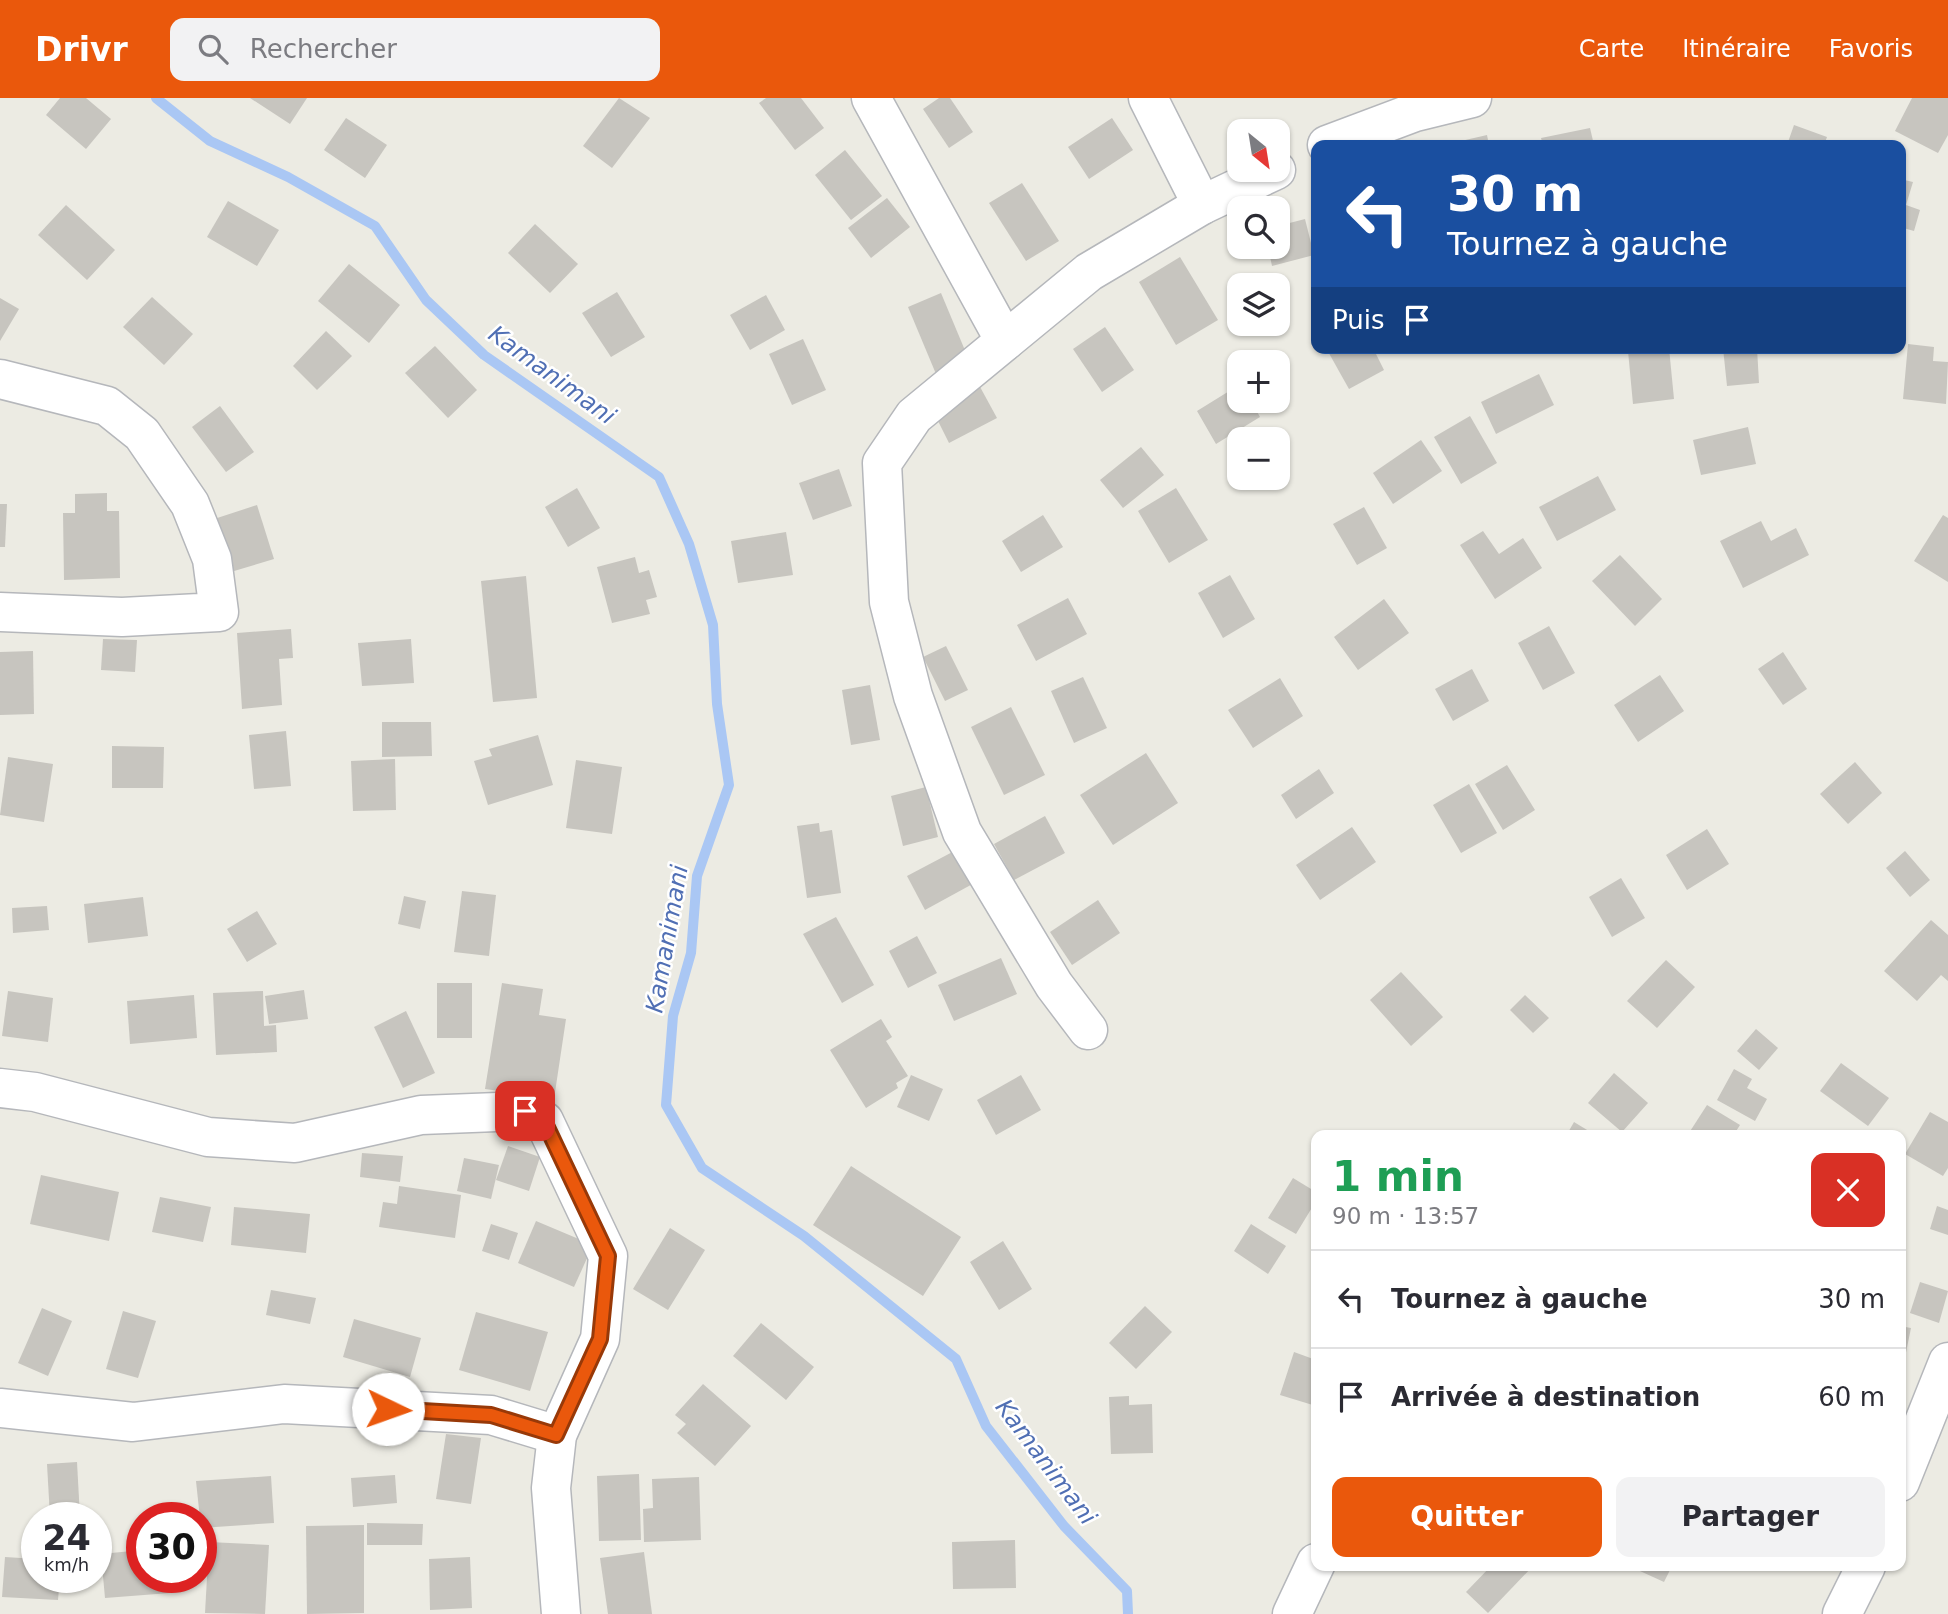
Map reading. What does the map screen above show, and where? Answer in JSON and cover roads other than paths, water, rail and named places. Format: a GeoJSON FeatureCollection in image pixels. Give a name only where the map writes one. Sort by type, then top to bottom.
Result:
{"type":"FeatureCollection","features":[{"type":"Feature","properties":{"kind":"street"},"geometry":{"type":"LineString","coordinates":[[871,98],[1005,341]]}},
{"type":"Feature","properties":{"kind":"street"},"geometry":{"type":"LineString","coordinates":[[1148,98],[1202,205]]}},
{"type":"Feature","properties":{"kind":"street"},"geometry":{"type":"LineString","coordinates":[[1337,140],[1413,105],[1472,98]]}},
{"type":"Feature","properties":{"kind":"street"},"geometry":{"type":"LineString","coordinates":[[1290,163],[1311,152]]}},
{"type":"Feature","properties":{"kind":"street"},"geometry":{"type":"LineString","coordinates":[[1088,1030],[1054,985],[962,832],[913,696],[889,602],[882,463],[914,416],[1088,272],[1202,205],[1250,182]]}},
{"type":"Feature","properties":{"kind":"street"},"geometry":{"type":"LineString","coordinates":[[0,379],[107,406],[142,434],[190,504],[212,559],[219,612],[122,617],[0,612]]}},
{"type":"Feature","properties":{"kind":"street"},"geometry":{"type":"LineString","coordinates":[[0,1088],[36,1092],[208,1137],[295,1143],[421,1115],[525,1111],[544,1121],[608,1256],[600,1339],[556,1435],[551,1488],[561,1614]]}},
{"type":"Feature","properties":{"kind":"street"},"geometry":{"type":"LineString","coordinates":[[1906,1467],[1948,1362]]}},
{"type":"Feature","properties":{"kind":"street"},"geometry":{"type":"LineString","coordinates":[[0,1408],[133,1422],[284,1404],[491,1415],[556,1435]]}},
{"type":"Feature","properties":{"kind":"street"},"geometry":{"type":"LineString","coordinates":[[1292,1614],[1312,1571]]}},
{"type":"Feature","properties":{"kind":"street"},"geometry":{"type":"LineString","coordinates":[[1842,1614],[1864,1571]]}},
{"type":"Feature","properties":{"kind":"waterway","name":"Kamanimani"},"geometry":{"type":"LineString","coordinates":[[156,98],[210,141],[288,177],[375,226],[426,300],[484,355],[659,477],[689,544],[713,625],[717,704],[729,785],[697,876],[691,953],[673,1016],[666,1105],[702,1168],[804,1236],[956,1359],[986,1426],[1064,1526],[1127,1591],[1128,1614]]}}]}
